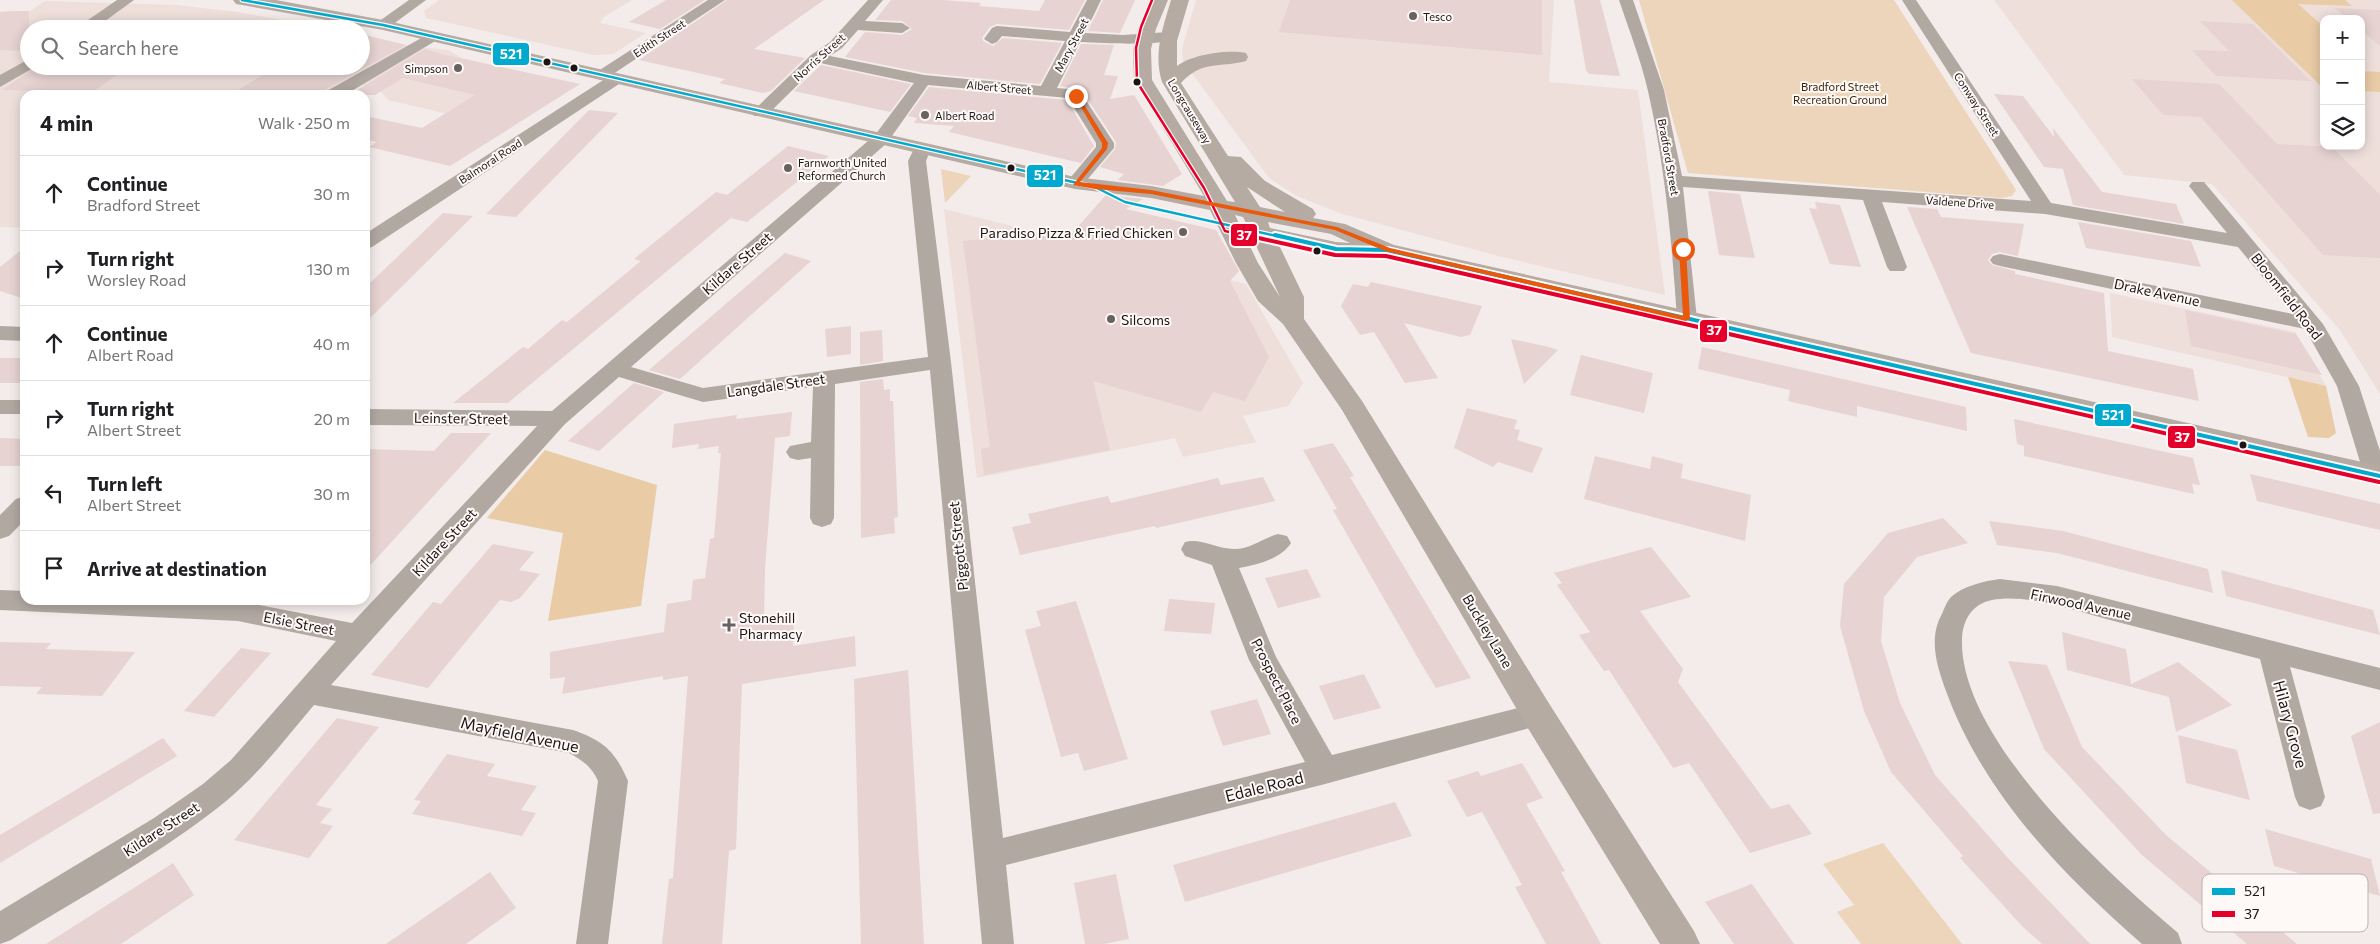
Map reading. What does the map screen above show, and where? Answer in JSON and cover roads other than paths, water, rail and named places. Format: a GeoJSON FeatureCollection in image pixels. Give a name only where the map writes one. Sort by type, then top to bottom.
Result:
{"type":"FeatureCollection","features":[{"type":"Feature","properties":{"kind":"main road"},"geometry":{"type":"LineString","coordinates":[[242,0],[358,20]]}},
{"type":"Feature","properties":{"kind":"main road","name":"Longcauseway"},"geometry":{"type":"LineString","coordinates":[[1159,0],[1136,41],[1139,66],[1143,80],[1214,204]]}},
{"type":"Feature","properties":{"kind":"main road","name":"Longcauseway"},"geometry":{"type":"LineString","coordinates":[[1180,0],[1168,42],[1166,70],[1171,82],[1256,222]]}},
{"type":"Feature","properties":{"kind":"main road"},"geometry":{"type":"LineString","coordinates":[[370,22],[1085,185],[1136,190],[1214,204],[1256,222],[1336,249],[1387,250]]}},
{"type":"Feature","properties":{"kind":"main road"},"geometry":{"type":"LineString","coordinates":[[1171,82],[1185,66],[1195,62],[1239,57]]}},
{"type":"Feature","properties":{"kind":"main road"},"geometry":{"type":"LineString","coordinates":[[1199,128],[1201,147],[1211,170],[1214,204]]}},
{"type":"Feature","properties":{"kind":"main road"},"geometry":{"type":"LineString","coordinates":[[1199,128],[1221,144],[1244,174],[1285,204],[1387,250],[2378,475]]}},
{"type":"Feature","properties":{"kind":"main road"},"geometry":{"type":"LineString","coordinates":[[1085,185],[1126,202],[1172,212],[1214,204]]}},
{"type":"Feature","properties":{"kind":"main road"},"geometry":{"type":"LineString","coordinates":[[1172,212],[1214,204]]}},
{"type":"Feature","properties":{"kind":"main road","name":"Buckley Lane"},"geometry":{"type":"LineString","coordinates":[[1214,204],[1270,300],[1292,319],[1353,407],[1538,714],[1681,944]]}},
{"type":"Feature","properties":{"kind":"main road"},"geometry":{"type":"LineString","coordinates":[[1256,222],[1337,228]]}},
{"type":"Feature","properties":{"kind":"main road"},"geometry":{"type":"LineString","coordinates":[[1256,222],[1292,297],[1292,319]]}},
{"type":"Feature","properties":{"kind":"street"},"geometry":{"type":"LineString","coordinates":[[97,20],[128,0]]}},
{"type":"Feature","properties":{"kind":"street"},"geometry":{"type":"LineString","coordinates":[[383,25],[419,0]]}},
{"type":"Feature","properties":{"kind":"street","name":"Edith Street"},"geometry":{"type":"LineString","coordinates":[[608,77],[718,0]]}},
{"type":"Feature","properties":{"kind":"street","name":"Norris Street"},"geometry":{"type":"LineString","coordinates":[[760,112],[817,58],[836,45],[876,0]]}},
{"type":"Feature","properties":{"kind":"street","name":"Mary Street"},"geometry":{"type":"LineString","coordinates":[[1047,91],[1094,0]]}},
{"type":"Feature","properties":{"kind":"street","name":"Bradford Street"},"geometry":{"type":"LineString","coordinates":[[1626,0],[1656,89],[1674,181],[1683,249],[1686,319]]}},
{"type":"Feature","properties":{"kind":"street","name":"Conway Street"},"geometry":{"type":"LineString","coordinates":[[1909,0],[2045,208]]}},
{"type":"Feature","properties":{"kind":"street"},"geometry":{"type":"LineString","coordinates":[[854,25],[902,28]]}},
{"type":"Feature","properties":{"kind":"street"},"geometry":{"type":"LineString","coordinates":[[992,39],[997,31],[1168,42]]}},
{"type":"Feature","properties":{"kind":"street"},"geometry":{"type":"LineString","coordinates":[[370,73],[432,37]]}},
{"type":"Feature","properties":{"kind":"street","name":"Albert Street"},"geometry":{"type":"LineString","coordinates":[[817,58],[924,80],[1068,93],[1076,96],[1105,143],[1105,148],[1085,185]]}},
{"type":"Feature","properties":{"kind":"street"},"geometry":{"type":"LineString","coordinates":[[0,82],[20,70]]}},
{"type":"Feature","properties":{"kind":"street"},"geometry":{"type":"LineString","coordinates":[[342,90],[367,75]]}},
{"type":"Feature","properties":{"kind":"street","name":"Balmoral Road"},"geometry":{"type":"LineString","coordinates":[[370,240],[608,77]]}},
{"type":"Feature","properties":{"kind":"street","name":"Kildare Street"},"geometry":{"type":"LineString","coordinates":[[0,930],[165,828],[214,793],[241,769],[358,635],[557,419],[881,139],[924,80]]}},
{"type":"Feature","properties":{"kind":"street","name":"Piggott Street"},"geometry":{"type":"LineString","coordinates":[[922,149],[917,161],[940,362],[998,944]]}},
{"type":"Feature","properties":{"kind":"street","name":"Valdene Drive"},"geometry":{"type":"LineString","coordinates":[[1674,181],[2045,208],[2244,242]]}},
{"type":"Feature","properties":{"kind":"street","name":"Bloomfield Road"},"geometry":{"type":"LineString","coordinates":[[2198,186],[2313,324],[2348,386],[2378,475]]}},
{"type":"Feature","properties":{"kind":"street"},"geometry":{"type":"LineString","coordinates":[[1870,195],[1897,267]]}},
{"type":"Feature","properties":{"kind":"street","name":"Drake Avenue"},"geometry":{"type":"LineString","coordinates":[[2000,260],[2313,324]]}},
{"type":"Feature","properties":{"kind":"street"},"geometry":{"type":"LineString","coordinates":[[0,333],[20,334]]}},
{"type":"Feature","properties":{"kind":"street","name":"Langdale Street"},"geometry":{"type":"LineString","coordinates":[[614,369],[703,395],[940,362]]}},
{"type":"Feature","properties":{"kind":"street"},"geometry":{"type":"LineString","coordinates":[[822,518],[824,378]]}},
{"type":"Feature","properties":{"kind":"street"},"geometry":{"type":"LineString","coordinates":[[0,406],[20,407]]}},
{"type":"Feature","properties":{"kind":"street","name":"Leinster Street"},"geometry":{"type":"LineString","coordinates":[[370,417],[557,419]]}},
{"type":"Feature","properties":{"kind":"street"},"geometry":{"type":"LineString","coordinates":[[798,452],[823,448]]}},
{"type":"Feature","properties":{"kind":"street"},"geometry":{"type":"LineString","coordinates":[[0,530],[20,510]]}},
{"type":"Feature","properties":{"kind":"street"},"geometry":{"type":"LineString","coordinates":[[1194,549],[1223,560],[1257,554],[1278,543]]}},
{"type":"Feature","properties":{"kind":"street","name":"Prospect Place"},"geometry":{"type":"LineString","coordinates":[[1223,560],[1263,660],[1325,771]]}},
{"type":"Feature","properties":{"kind":"street","name":"Firwood Avenue"},"geometry":{"type":"LineString","coordinates":[[2166,944],[2129,912],[2076,861],[2003,772],[1978,733],[1960,692],[1949,660],[1947,634],[1953,612],[1966,600],[1983,591],[2008,590],[2031,592],[2095,605],[2380,679]]}},
{"type":"Feature","properties":{"kind":"street","name":"Elsie Street"},"geometry":{"type":"LineString","coordinates":[[0,600],[20,601]]}},
{"type":"Feature","properties":{"kind":"street","name":"Elsie Street"},"geometry":{"type":"LineString","coordinates":[[108,605],[238,611],[358,635]]}},
{"type":"Feature","properties":{"kind":"street","name":"Hilary Grove"},"geometry":{"type":"LineString","coordinates":[[2272,651],[2310,797]]}},
{"type":"Feature","properties":{"kind":"street","name":"Mayfield Avenue"},"geometry":{"type":"LineString","coordinates":[[308,692],[573,742],[592,750],[606,764],[613,781],[592,944]]}},
{"type":"Feature","properties":{"kind":"street","name":"Edale Road"},"geometry":{"type":"LineString","coordinates":[[988,856],[1325,771],[1538,714]]}},
{"type":"Feature","properties":{"kind":"place","name":"Tesco"},"geometry":{"type":"Point","coordinates":[1413,16]}},
{"type":"Feature","properties":{"kind":"place","name":"Simpson"},"geometry":{"type":"Point","coordinates":[458,68]}},
{"type":"Feature","properties":{"kind":"place","name":"Albert Road"},"geometry":{"type":"Point","coordinates":[925,115]}},
{"type":"Feature","properties":{"kind":"place","name":"Farnworth United Reformed Church"},"geometry":{"type":"Point","coordinates":[788,168]}},
{"type":"Feature","properties":{"kind":"place","name":"Paradiso Pizza & Fried Chicken"},"geometry":{"type":"Point","coordinates":[1183,232]}},
{"type":"Feature","properties":{"kind":"place","name":"Silcoms"},"geometry":{"type":"Point","coordinates":[1111,319]}},
{"type":"Feature","properties":{"kind":"place","name":"Stonehill Pharmacy"},"geometry":{"type":"Point","coordinates":[729,625]}},
{"type":"Feature","properties":{"kind":"park label","name":"Bradford Street Recreation Ground"},"geometry":{"type":"Point","coordinates":[1840,92]}}]}
